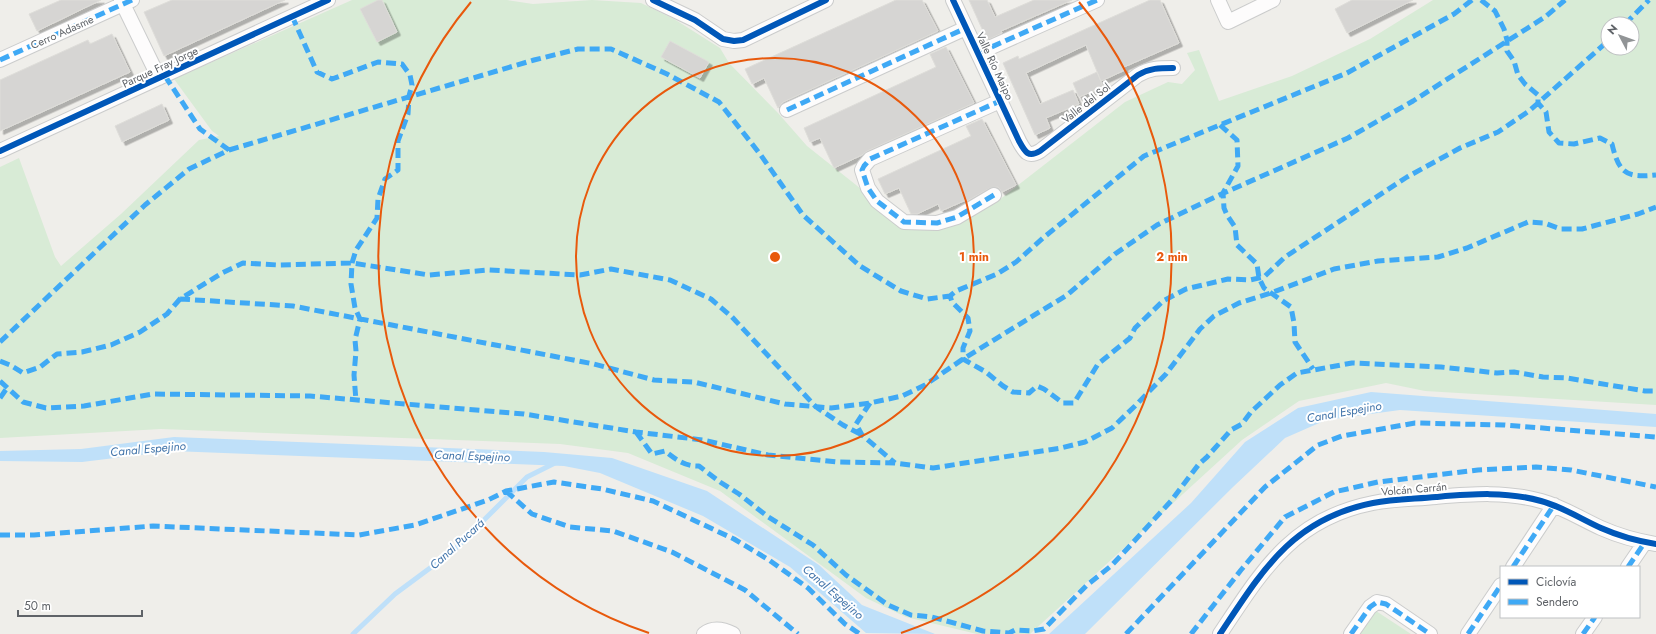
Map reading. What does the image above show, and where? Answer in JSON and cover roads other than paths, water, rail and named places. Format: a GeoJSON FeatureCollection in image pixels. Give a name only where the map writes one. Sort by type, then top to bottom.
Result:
{"type":"FeatureCollection","features":[{"type":"Feature","properties":{"kind":"street","name":"Parque Fray Jorge"},"geometry":{"type":"LineString","coordinates":[[0,151],[328,0]]}},
{"type":"Feature","properties":{"kind":"street"},"geometry":{"type":"LineString","coordinates":[[653,0],[695,20],[723,39],[734,41],[743,40],[826,0]]}},
{"type":"Feature","properties":{"kind":"street","name":"Valle Río Maipo"},"geometry":{"type":"LineString","coordinates":[[953,0],[1019,141]]}},
{"type":"Feature","properties":{"kind":"street"},"geometry":{"type":"LineString","coordinates":[[978,53],[1097,0]]}},
{"type":"Feature","properties":{"kind":"street"},"geometry":{"type":"LineString","coordinates":[[1218,0],[1228,22],[1273,0]]}},
{"type":"Feature","properties":{"kind":"street"},"geometry":{"type":"LineString","coordinates":[[125,1],[160,78]]}},
{"type":"Feature","properties":{"kind":"street","name":"Cerro Adasme"},"geometry":{"type":"LineString","coordinates":[[0,60],[125,1]]}},
{"type":"Feature","properties":{"kind":"street"},"geometry":{"type":"LineString","coordinates":[[787,110],[966,28]]}},
{"type":"Feature","properties":{"kind":"street","name":"Valle del Sol"},"geometry":{"type":"LineString","coordinates":[[1019,141],[1026,152],[1034,154],[1138,75],[1148,69],[1173,68]]}},
{"type":"Feature","properties":{"kind":"street"},"geometry":{"type":"LineString","coordinates":[[994,195],[957,217],[937,223],[904,222],[872,196],[862,170],[870,159],[1000,101]]}},
{"type":"Feature","properties":{"kind":"street","name":"Volcán Carrán"},"geometry":{"type":"LineString","coordinates":[[1220,634],[1255,582],[1278,554],[1308,529],[1327,518],[1346,510],[1381,502],[1486,493],[1523,497],[1554,505],[1614,534],[1651,543]]}},
{"type":"Feature","properties":{"kind":"street"},"geometry":{"type":"LineString","coordinates":[[1514,566],[1554,505]]}},
{"type":"Feature","properties":{"kind":"street"},"geometry":{"type":"LineString","coordinates":[[1629,566],[1651,543]]}},
{"type":"Feature","properties":{"kind":"street"},"geometry":{"type":"LineString","coordinates":[[1468,634],[1500,586]]}},
{"type":"Feature","properties":{"kind":"street"},"geometry":{"type":"LineString","coordinates":[[1351,634],[1370,607],[1377,602],[1386,604],[1430,634]]}},
{"type":"Feature","properties":{"kind":"street"},"geometry":{"type":"LineString","coordinates":[[1583,634],[1594,618]]}},
{"type":"Feature","properties":{"kind":"street"},"geometry":{"type":"LineString","coordinates":[[709,632],[726,630],[733,634]]}},
{"type":"Feature","properties":{"kind":"water","name":"Canal Espejino"},"geometry":{"type":"Polygon","coordinates":[[[1371,392],[1656,414],[1656,427],[1400,410],[1326,420],[1285,438],[1233,487],[1085,634],[1049,634],[1191,503],[1245,442],[1298,408],[1371,392]]]}},
{"type":"Feature","properties":{"kind":"water","name":"Canal Espejino"},"geometry":{"type":"Polygon","coordinates":[[[174,437],[544,452],[612,458],[707,491],[819,565],[862,605],[935,634],[866,633],[790,567],[703,516],[600,473],[564,466],[172,451],[82,462],[0,461],[0,451],[81,449],[174,437]]]}},
{"type":"Feature","properties":{"kind":"waterway","name":"Canal Pucará"},"geometry":{"type":"LineString","coordinates":[[353,634],[395,594],[453,551],[527,477],[555,463]]}}]}
